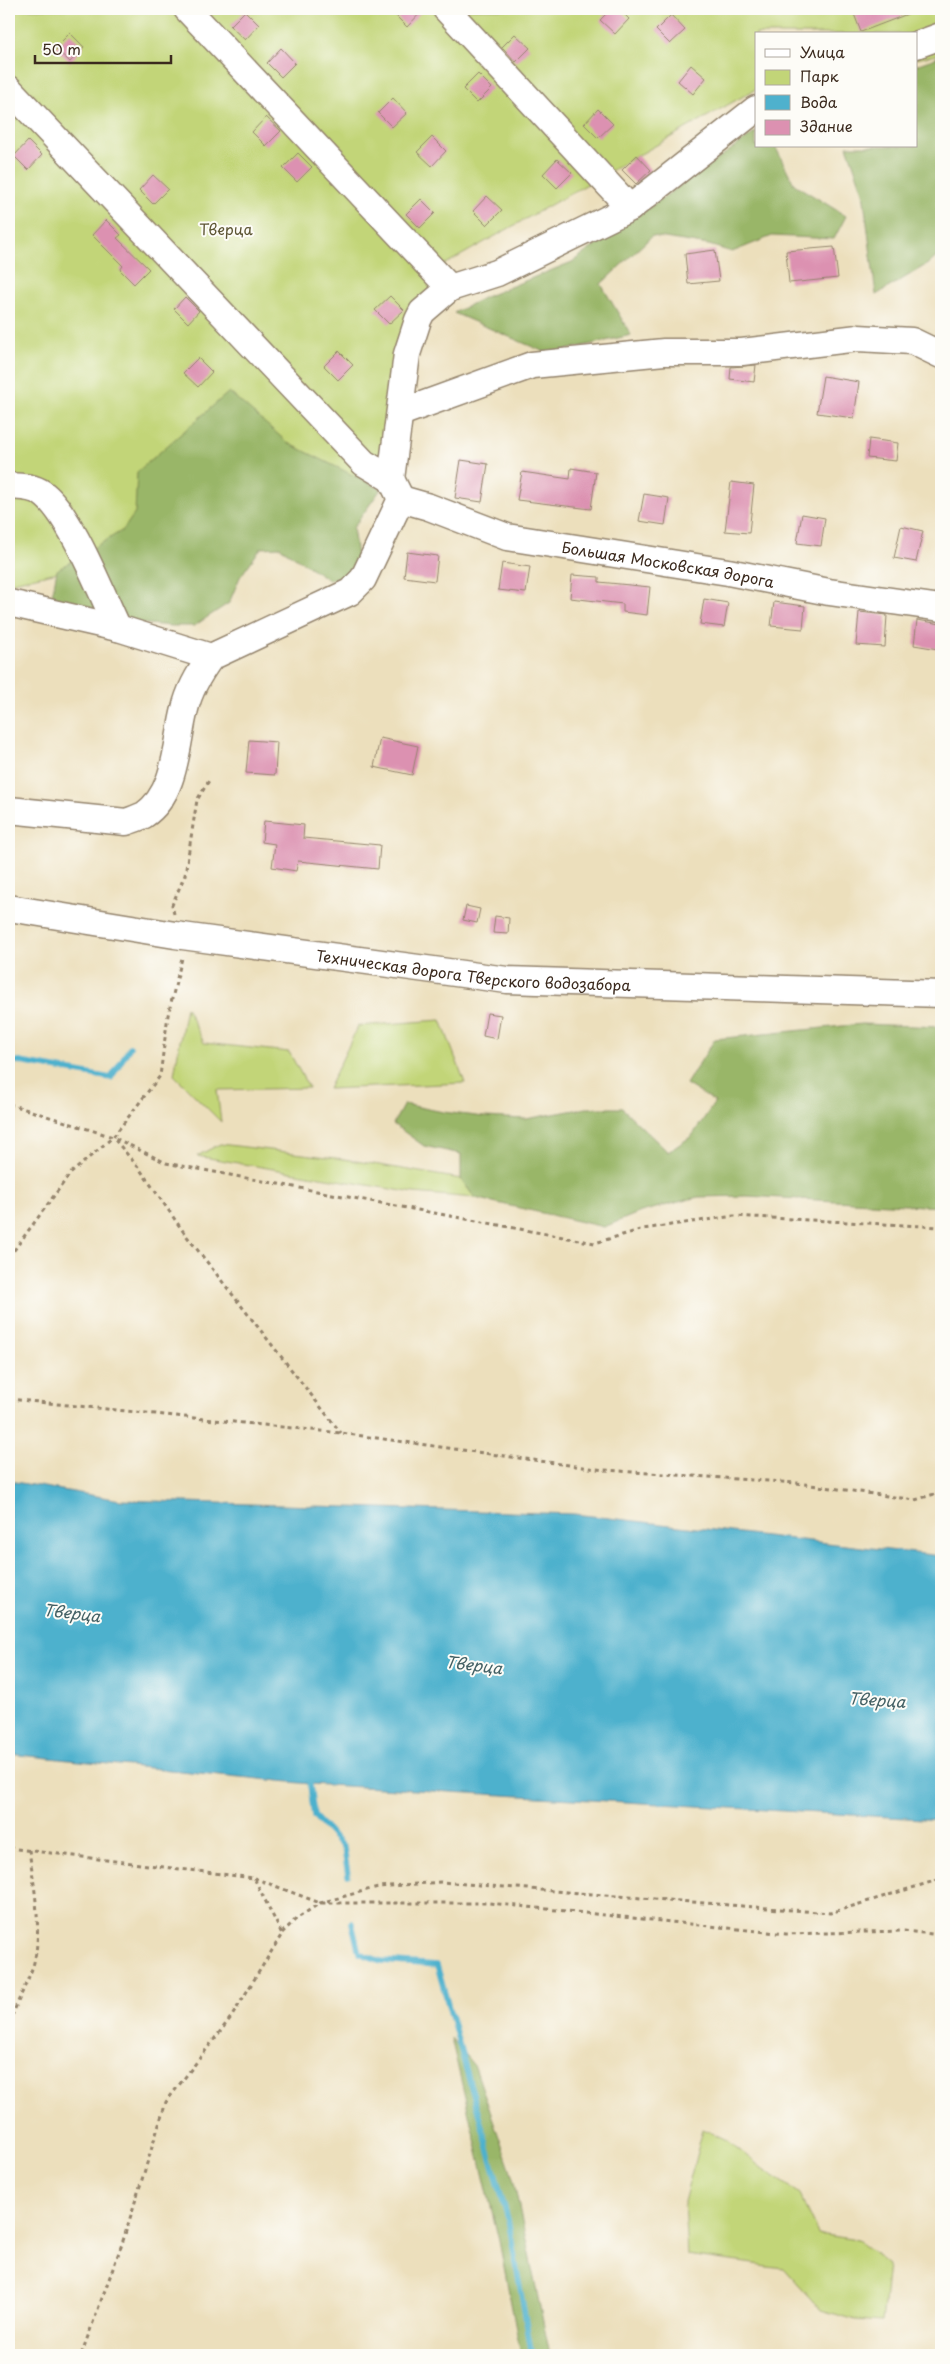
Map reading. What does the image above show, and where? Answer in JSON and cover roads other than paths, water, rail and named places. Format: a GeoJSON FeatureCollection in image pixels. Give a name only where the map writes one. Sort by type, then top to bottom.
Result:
{"type":"FeatureCollection","features":[{"type":"Feature","properties":{"kind":"street"},"geometry":{"type":"LineString","coordinates":[[186,9],[450,288]]}},
{"type":"Feature","properties":{"kind":"street"},"geometry":{"type":"LineString","coordinates":[[446,9],[630,208]]}},
{"type":"Feature","properties":{"kind":"street"},"geometry":{"type":"LineString","coordinates":[[918,44],[941,36]]}},
{"type":"Feature","properties":{"kind":"street","name":"Большая Московская дорога"},"geometry":{"type":"LineString","coordinates":[[9,88],[364,463],[396,489],[429,507],[507,537],[728,572],[839,593],[941,608]]}},
{"type":"Feature","properties":{"kind":"street"},"geometry":{"type":"LineString","coordinates":[[9,810],[126,822],[143,815],[154,806],[169,782],[185,706],[202,669],[211,657],[350,592],[364,579],[396,489],[400,412],[407,354],[422,312],[450,288],[497,273],[630,208],[755,110]]}},
{"type":"Feature","properties":{"kind":"street"},"geometry":{"type":"LineString","coordinates":[[400,412],[532,365],[664,352],[742,352],[858,338],[912,341],[941,355]]}},
{"type":"Feature","properties":{"kind":"street"},"geometry":{"type":"LineString","coordinates":[[9,486],[30,487],[42,493],[67,521],[118,628]]}},
{"type":"Feature","properties":{"kind":"street"},"geometry":{"type":"LineString","coordinates":[[9,603],[118,628],[211,657]]}},
{"type":"Feature","properties":{"kind":"street","name":"Техническая дорога Тверского водозабора"},"geometry":{"type":"LineString","coordinates":[[9,908],[183,936],[507,980],[941,994]]}},
{"type":"Feature","properties":{"kind":"water","name":"Тверца"},"geometry":{"type":"Polygon","coordinates":[[[9,1481],[120,1500],[574,1514],[941,1556],[941,1820],[310,1784],[9,1754],[9,1481]]]}},
{"type":"Feature","properties":{"kind":"waterway"},"geometry":{"type":"LineString","coordinates":[[9,1060],[111,1078],[130,1047]]}},
{"type":"Feature","properties":{"kind":"waterway"},"geometry":{"type":"LineString","coordinates":[[309,1777],[314,1816],[344,1848],[348,1875]]}},
{"type":"Feature","properties":{"kind":"waterway"},"geometry":{"type":"LineString","coordinates":[[352,1923],[359,1953],[381,1961],[437,1965],[508,2219],[532,2355]]}}]}
